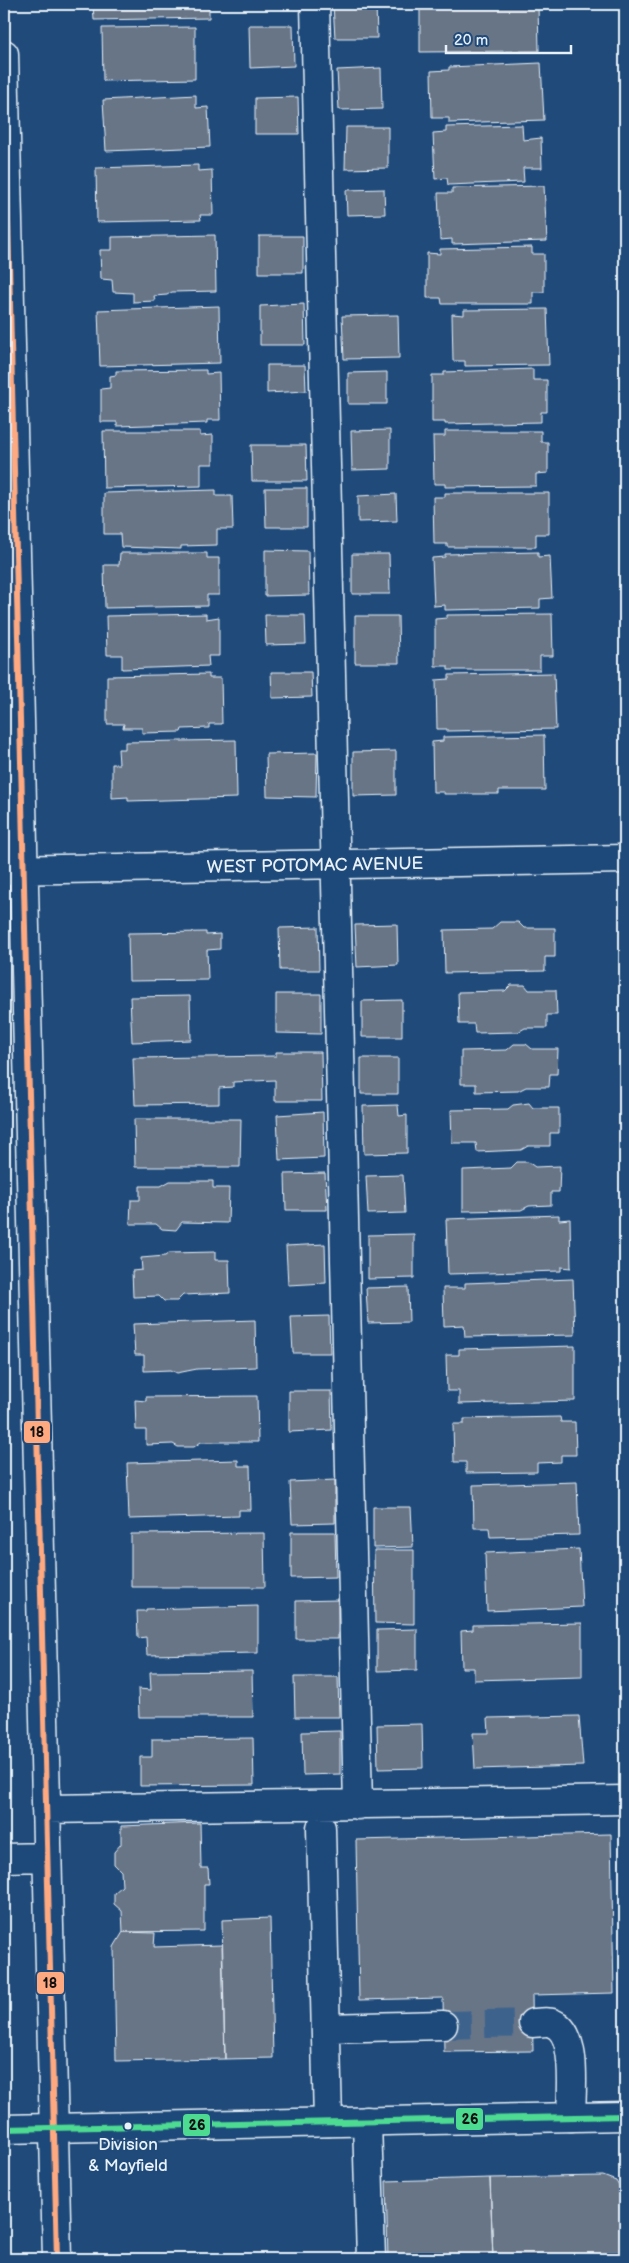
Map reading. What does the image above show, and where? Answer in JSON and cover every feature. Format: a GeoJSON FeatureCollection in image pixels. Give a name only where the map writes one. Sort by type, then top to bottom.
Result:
{"type":"FeatureCollection","features":[{"type":"Feature","properties":{"kind":"street"},"geometry":{"type":"LineString","coordinates":[[315,4],[358,1804]]}},
{"type":"Feature","properties":{"kind":"street"},"geometry":{"type":"LineString","coordinates":[[4,54],[14,870],[46,1809],[57,2259]]}},
{"type":"Feature","properties":{"kind":"street","name":"WEST POTOMAC AVENUE"},"geometry":{"type":"LineString","coordinates":[[14,870],[625,859]]}},
{"type":"Feature","properties":{"kind":"street"},"geometry":{"type":"LineString","coordinates":[[46,1809],[625,1800]]}},
{"type":"Feature","properties":{"kind":"street"},"geometry":{"type":"LineString","coordinates":[[321,1828],[328,2122]]}},
{"type":"Feature","properties":{"kind":"street"},"geometry":{"type":"LineString","coordinates":[[4,1858],[47,1857]]}},
{"type":"Feature","properties":{"kind":"street"},"geometry":{"type":"LineString","coordinates":[[533,2022],[552,2023],[565,2033],[571,2048],[571,2117]]}},
{"type":"Feature","properties":{"kind":"street"},"geometry":{"type":"LineString","coordinates":[[326,2028],[443,2025]]}},
{"type":"Feature","properties":{"kind":"street"},"geometry":{"type":"LineString","coordinates":[[4,2129],[625,2116]]}},
{"type":"Feature","properties":{"kind":"street"},"geometry":{"type":"LineString","coordinates":[[367,2121],[371,2259]]}},
{"type":"Feature","properties":{"kind":"building"},"geometry":{"type":"Polygon","coordinates":[[[93,4],[209,4],[209,18],[94,20],[93,4]]]}},
{"type":"Feature","properties":{"kind":"building"},"geometry":{"type":"Polygon","coordinates":[[[333,4],[376,4],[377,38],[335,38],[333,4]]]}},
{"type":"Feature","properties":{"kind":"building"},"geometry":{"type":"Polygon","coordinates":[[[420,4],[538,4],[539,51],[420,52],[420,4]]]}},
{"type":"Feature","properties":{"kind":"building"},"geometry":{"type":"Polygon","coordinates":[[[249,25],[293,25],[294,66],[250,68],[249,25]]]}},
{"type":"Feature","properties":{"kind":"building"},"geometry":{"type":"Polygon","coordinates":[[[195,27],[195,79],[103,81],[102,28],[195,27]]]}},
{"type":"Feature","properties":{"kind":"building"},"geometry":{"type":"Polygon","coordinates":[[[541,63],[544,120],[449,123],[449,118],[432,118],[431,71],[449,70],[449,67],[541,63]]]}},
{"type":"Feature","properties":{"kind":"building"},"geometry":{"type":"Polygon","coordinates":[[[381,68],[382,109],[339,110],[337,70],[381,68]]]}},
{"type":"Feature","properties":{"kind":"building"},"geometry":{"type":"Polygon","coordinates":[[[196,95],[196,108],[208,107],[210,147],[106,151],[103,100],[196,95]]]}},
{"type":"Feature","properties":{"kind":"building"},"geometry":{"type":"Polygon","coordinates":[[[298,97],[299,134],[255,134],[255,98],[298,97]]]}},
{"type":"Feature","properties":{"kind":"building"},"geometry":{"type":"Polygon","coordinates":[[[522,125],[523,140],[541,138],[542,168],[523,168],[524,182],[448,185],[447,178],[435,179],[433,133],[446,132],[446,127],[522,125]]]}},
{"type":"Feature","properties":{"kind":"building"},"geometry":{"type":"Polygon","coordinates":[[[346,127],[388,127],[388,168],[345,169],[346,127]]]}},
{"type":"Feature","properties":{"kind":"building"},"geometry":{"type":"Polygon","coordinates":[[[198,165],[198,171],[212,170],[213,215],[200,215],[201,220],[97,222],[96,168],[198,165]]]}},
{"type":"Feature","properties":{"kind":"building"},"geometry":{"type":"Polygon","coordinates":[[[544,186],[547,241],[452,244],[452,239],[440,240],[438,193],[452,193],[452,188],[544,186]]]}},
{"type":"Feature","properties":{"kind":"building"},"geometry":{"type":"Polygon","coordinates":[[[384,189],[385,214],[347,215],[346,190],[384,189]]]}},
{"type":"Feature","properties":{"kind":"building"},"geometry":{"type":"Polygon","coordinates":[[[215,235],[216,291],[172,292],[167,295],[154,296],[155,301],[133,302],[133,293],[113,292],[112,280],[101,279],[100,250],[112,250],[112,237],[215,235]]]}},
{"type":"Feature","properties":{"kind":"building"},"geometry":{"type":"Polygon","coordinates":[[[259,236],[303,236],[303,273],[259,273],[259,236]]]}},
{"type":"Feature","properties":{"kind":"building"},"geometry":{"type":"Polygon","coordinates":[[[532,247],[532,254],[544,254],[544,292],[533,292],[533,304],[442,304],[441,298],[427,298],[427,253],[440,254],[440,249],[532,247]]]}},
{"type":"Feature","properties":{"kind":"building"},"geometry":{"type":"Polygon","coordinates":[[[304,304],[305,345],[260,345],[260,306],[304,304]]]}},
{"type":"Feature","properties":{"kind":"building"},"geometry":{"type":"Polygon","coordinates":[[[219,306],[220,363],[100,366],[98,310],[219,306]]]}},
{"type":"Feature","properties":{"kind":"building"},"geometry":{"type":"Polygon","coordinates":[[[547,309],[549,365],[465,366],[465,361],[453,361],[452,314],[464,315],[464,310],[547,309]]]}},
{"type":"Feature","properties":{"kind":"building"},"geometry":{"type":"Polygon","coordinates":[[[398,315],[399,358],[344,359],[342,316],[398,315]]]}},
{"type":"Feature","properties":{"kind":"building"},"geometry":{"type":"Polygon","coordinates":[[[267,365],[305,365],[306,391],[267,393],[267,365]]]}},
{"type":"Feature","properties":{"kind":"building"},"geometry":{"type":"Polygon","coordinates":[[[533,369],[533,380],[547,380],[547,412],[541,412],[541,422],[445,424],[445,422],[432,422],[432,375],[444,375],[444,372],[533,369]]]}},
{"type":"Feature","properties":{"kind":"building"},"geometry":{"type":"Polygon","coordinates":[[[206,370],[206,374],[219,373],[220,420],[207,420],[207,423],[117,426],[117,422],[101,422],[101,389],[110,388],[110,376],[116,375],[116,371],[206,370]]]}},
{"type":"Feature","properties":{"kind":"building"},"geometry":{"type":"Polygon","coordinates":[[[387,372],[387,404],[348,404],[348,373],[387,372]]]}},
{"type":"Feature","properties":{"kind":"building"},"geometry":{"type":"Polygon","coordinates":[[[390,430],[390,469],[352,470],[351,431],[390,430]]]}},
{"type":"Feature","properties":{"kind":"building"},"geometry":{"type":"Polygon","coordinates":[[[103,431],[200,431],[200,436],[213,435],[213,464],[201,464],[201,486],[104,488],[103,431]]]}},
{"type":"Feature","properties":{"kind":"building"},"geometry":{"type":"Polygon","coordinates":[[[445,431],[541,431],[541,442],[548,442],[548,473],[536,474],[536,486],[445,487],[445,484],[434,484],[433,436],[445,436],[445,431]]]}},
{"type":"Feature","properties":{"kind":"building"},"geometry":{"type":"Polygon","coordinates":[[[251,445],[306,445],[307,481],[252,481],[251,445]]]}},
{"type":"Feature","properties":{"kind":"building"},"geometry":{"type":"Polygon","coordinates":[[[265,488],[307,488],[307,527],[266,527],[265,488]]]}},
{"type":"Feature","properties":{"kind":"building"},"geometry":{"type":"Polygon","coordinates":[[[216,490],[216,496],[232,496],[233,529],[217,529],[217,545],[181,546],[181,549],[121,547],[120,534],[104,534],[104,493],[216,490]]]}},
{"type":"Feature","properties":{"kind":"building"},"geometry":{"type":"Polygon","coordinates":[[[445,493],[549,493],[549,534],[536,534],[536,547],[447,547],[447,544],[434,544],[433,497],[445,497],[445,493]]]}},
{"type":"Feature","properties":{"kind":"building"},"geometry":{"type":"Polygon","coordinates":[[[396,494],[397,521],[358,522],[358,496],[396,494]]]}},
{"type":"Feature","properties":{"kind":"building"},"geometry":{"type":"Polygon","coordinates":[[[265,550],[308,551],[309,595],[265,596],[265,550]]]}},
{"type":"Feature","properties":{"kind":"building"},"geometry":{"type":"Polygon","coordinates":[[[538,552],[538,557],[550,556],[552,598],[540,599],[540,608],[445,610],[445,605],[434,606],[432,558],[445,557],[445,554],[538,552]]]}},
{"type":"Feature","properties":{"kind":"building"},"geometry":{"type":"Polygon","coordinates":[[[120,553],[207,553],[207,558],[219,558],[219,595],[207,595],[207,606],[105,608],[104,565],[119,565],[120,553]]]}},
{"type":"Feature","properties":{"kind":"building"},"geometry":{"type":"Polygon","coordinates":[[[352,554],[389,554],[390,594],[352,594],[352,554]]]}},
{"type":"Feature","properties":{"kind":"building"},"geometry":{"type":"Polygon","coordinates":[[[206,614],[206,619],[219,617],[219,656],[208,656],[209,666],[122,669],[122,655],[107,655],[106,616],[206,614]]]}},
{"type":"Feature","properties":{"kind":"building"},"geometry":{"type":"Polygon","coordinates":[[[552,614],[553,656],[540,656],[540,670],[448,670],[448,666],[435,666],[435,619],[447,618],[447,615],[552,614]]]}},
{"type":"Feature","properties":{"kind":"building"},"geometry":{"type":"Polygon","coordinates":[[[265,615],[305,615],[306,644],[266,645],[265,615]]]}},
{"type":"Feature","properties":{"kind":"building"},"geometry":{"type":"Polygon","coordinates":[[[355,616],[398,616],[399,663],[355,663],[355,616]]]}},
{"type":"Feature","properties":{"kind":"building"},"geometry":{"type":"Polygon","coordinates":[[[271,672],[311,672],[312,697],[272,698],[271,672]]]}},
{"type":"Feature","properties":{"kind":"building"},"geometry":{"type":"Polygon","coordinates":[[[554,673],[556,729],[447,731],[447,729],[437,729],[436,680],[449,679],[449,675],[554,673]]]}},
{"type":"Feature","properties":{"kind":"building"},"geometry":{"type":"Polygon","coordinates":[[[209,674],[209,678],[221,678],[222,724],[209,724],[209,728],[182,729],[181,732],[142,733],[142,728],[123,728],[124,724],[107,724],[107,676],[209,674]]]}},
{"type":"Feature","properties":{"kind":"building"},"geometry":{"type":"Polygon","coordinates":[[[544,735],[545,790],[499,790],[499,794],[444,794],[444,792],[433,792],[432,742],[443,741],[443,737],[544,735]]]}},
{"type":"Feature","properties":{"kind":"building"},"geometry":{"type":"Polygon","coordinates":[[[236,740],[237,798],[128,801],[128,797],[112,798],[112,764],[119,764],[118,749],[125,749],[125,742],[236,740]]]}},
{"type":"Feature","properties":{"kind":"building"},"geometry":{"type":"Polygon","coordinates":[[[396,751],[396,795],[353,796],[353,752],[396,751]]]}},
{"type":"Feature","properties":{"kind":"building"},"geometry":{"type":"Polygon","coordinates":[[[317,753],[316,797],[267,796],[266,754],[317,753]]]}},
{"type":"Feature","properties":{"kind":"building"},"geometry":{"type":"Polygon","coordinates":[[[500,922],[518,922],[524,928],[555,928],[555,957],[545,957],[545,971],[445,973],[444,930],[492,929],[500,922]]]}},
{"type":"Feature","properties":{"kind":"building"},"geometry":{"type":"Polygon","coordinates":[[[397,924],[398,965],[357,967],[355,925],[397,924]]]}},
{"type":"Feature","properties":{"kind":"building"},"geometry":{"type":"Polygon","coordinates":[[[318,927],[319,970],[280,970],[279,928],[318,927]]]}},
{"type":"Feature","properties":{"kind":"building"},"geometry":{"type":"Polygon","coordinates":[[[206,932],[206,935],[220,934],[220,949],[207,950],[208,980],[129,981],[128,933],[206,932]]]}},
{"type":"Feature","properties":{"kind":"building"},"geometry":{"type":"Polygon","coordinates":[[[511,985],[525,985],[529,990],[556,990],[557,1015],[547,1015],[547,1028],[525,1028],[518,1032],[475,1033],[474,1024],[459,1024],[458,992],[505,991],[511,985]]]}},
{"type":"Feature","properties":{"kind":"building"},"geometry":{"type":"Polygon","coordinates":[[[276,994],[321,994],[321,1034],[276,1033],[276,994]]]}},
{"type":"Feature","properties":{"kind":"building"},"geometry":{"type":"Polygon","coordinates":[[[190,996],[191,1040],[132,1042],[130,997],[190,996]]]}},
{"type":"Feature","properties":{"kind":"building"},"geometry":{"type":"Polygon","coordinates":[[[402,1000],[402,1037],[362,1037],[362,1001],[402,1000]]]}},
{"type":"Feature","properties":{"kind":"building"},"geometry":{"type":"Polygon","coordinates":[[[514,1044],[526,1044],[532,1049],[558,1049],[557,1074],[550,1074],[549,1087],[526,1087],[518,1091],[476,1092],[476,1084],[461,1084],[461,1051],[507,1050],[514,1044]]]}},
{"type":"Feature","properties":{"kind":"building"},"geometry":{"type":"Polygon","coordinates":[[[276,1052],[321,1052],[322,1101],[275,1101],[275,1080],[233,1082],[233,1087],[219,1088],[219,1104],[135,1105],[133,1058],[276,1056],[276,1052]]]}},
{"type":"Feature","properties":{"kind":"building"},"geometry":{"type":"Polygon","coordinates":[[[361,1058],[398,1058],[398,1094],[361,1094],[361,1058]]]}},
{"type":"Feature","properties":{"kind":"building"},"geometry":{"type":"Polygon","coordinates":[[[529,1103],[533,1108],[559,1108],[559,1133],[550,1133],[550,1146],[528,1146],[521,1150],[477,1152],[476,1143],[452,1143],[451,1110],[508,1109],[513,1105],[529,1103]]]}},
{"type":"Feature","properties":{"kind":"building"},"geometry":{"type":"Polygon","coordinates":[[[398,1105],[399,1116],[407,1115],[407,1153],[364,1154],[363,1106],[398,1105]]]}},
{"type":"Feature","properties":{"kind":"building"},"geometry":{"type":"Polygon","coordinates":[[[323,1112],[324,1158],[279,1160],[277,1115],[323,1112]]]}},
{"type":"Feature","properties":{"kind":"building"},"geometry":{"type":"Polygon","coordinates":[[[134,1119],[241,1119],[240,1167],[135,1167],[134,1119]]]}},
{"type":"Feature","properties":{"kind":"building"},"geometry":{"type":"Polygon","coordinates":[[[517,1162],[528,1162],[535,1167],[560,1166],[559,1192],[551,1192],[551,1205],[529,1206],[521,1210],[463,1211],[463,1170],[511,1168],[517,1162]]]}},
{"type":"Feature","properties":{"kind":"building"},"geometry":{"type":"Polygon","coordinates":[[[325,1173],[327,1210],[286,1210],[285,1174],[325,1173]]]}},
{"type":"Feature","properties":{"kind":"building"},"geometry":{"type":"Polygon","coordinates":[[[403,1175],[405,1213],[368,1214],[366,1176],[403,1175]]]}},
{"type":"Feature","properties":{"kind":"building"},"geometry":{"type":"Polygon","coordinates":[[[170,1181],[213,1181],[213,1188],[229,1188],[228,1223],[182,1222],[176,1230],[162,1229],[156,1224],[130,1224],[131,1200],[140,1200],[140,1186],[161,1186],[170,1181]]]}},
{"type":"Feature","properties":{"kind":"building"},"geometry":{"type":"Polygon","coordinates":[[[559,1215],[559,1220],[570,1219],[571,1268],[561,1267],[561,1271],[448,1274],[446,1219],[559,1215]]]}},
{"type":"Feature","properties":{"kind":"building"},"geometry":{"type":"Polygon","coordinates":[[[414,1234],[414,1278],[368,1279],[368,1235],[414,1234]]]}},
{"type":"Feature","properties":{"kind":"building"},"geometry":{"type":"Polygon","coordinates":[[[325,1244],[326,1283],[288,1285],[286,1246],[325,1244]]]}},
{"type":"Feature","properties":{"kind":"building"},"geometry":{"type":"Polygon","coordinates":[[[215,1252],[215,1260],[229,1260],[230,1293],[183,1295],[177,1301],[164,1301],[159,1296],[133,1297],[132,1271],[142,1270],[141,1258],[165,1256],[169,1253],[215,1252]]]}},
{"type":"Feature","properties":{"kind":"building"},"geometry":{"type":"Polygon","coordinates":[[[573,1279],[575,1335],[465,1337],[464,1325],[444,1326],[443,1288],[465,1288],[465,1283],[573,1279]]]}},
{"type":"Feature","properties":{"kind":"building"},"geometry":{"type":"Polygon","coordinates":[[[408,1287],[409,1322],[368,1323],[366,1288],[408,1287]]]}},
{"type":"Feature","properties":{"kind":"building"},"geometry":{"type":"Polygon","coordinates":[[[329,1316],[330,1353],[293,1353],[291,1317],[329,1316]]]}},
{"type":"Feature","properties":{"kind":"building"},"geometry":{"type":"Polygon","coordinates":[[[255,1320],[256,1367],[197,1369],[177,1373],[171,1370],[144,1371],[144,1355],[135,1355],[133,1324],[255,1320]]]}},
{"type":"Feature","properties":{"kind":"building"},"geometry":{"type":"Polygon","coordinates":[[[575,1346],[575,1401],[459,1404],[459,1391],[447,1391],[446,1355],[459,1355],[459,1349],[575,1346]]]}},
{"type":"Feature","properties":{"kind":"building"},"geometry":{"type":"Polygon","coordinates":[[[289,1391],[331,1391],[332,1430],[289,1432],[289,1391]]]}},
{"type":"Feature","properties":{"kind":"building"},"geometry":{"type":"Polygon","coordinates":[[[257,1396],[258,1442],[201,1442],[194,1447],[178,1447],[173,1444],[146,1445],[146,1430],[136,1430],[135,1400],[146,1401],[146,1397],[257,1396]]]}},
{"type":"Feature","properties":{"kind":"building"},"geometry":{"type":"Polygon","coordinates":[[[560,1417],[561,1422],[575,1422],[576,1455],[561,1455],[561,1462],[537,1463],[537,1472],[466,1473],[466,1462],[454,1462],[453,1424],[464,1424],[464,1419],[560,1417]]]}},
{"type":"Feature","properties":{"kind":"building"},"geometry":{"type":"Polygon","coordinates":[[[238,1460],[238,1466],[250,1466],[251,1510],[239,1510],[239,1516],[129,1519],[127,1463],[238,1460]]]}},
{"type":"Feature","properties":{"kind":"building"},"geometry":{"type":"Polygon","coordinates":[[[335,1480],[335,1523],[292,1524],[290,1482],[335,1480]]]}},
{"type":"Feature","properties":{"kind":"building"},"geometry":{"type":"Polygon","coordinates":[[[577,1482],[579,1535],[490,1537],[489,1528],[474,1528],[473,1485],[577,1482]]]}},
{"type":"Feature","properties":{"kind":"building"},"geometry":{"type":"Polygon","coordinates":[[[373,1507],[411,1507],[413,1547],[373,1548],[373,1507]]]}},
{"type":"Feature","properties":{"kind":"building"},"geometry":{"type":"Polygon","coordinates":[[[291,1532],[335,1532],[336,1577],[291,1578],[291,1532]]]}},
{"type":"Feature","properties":{"kind":"building"},"geometry":{"type":"Polygon","coordinates":[[[264,1533],[265,1587],[131,1587],[131,1534],[264,1533]]]}},
{"type":"Feature","properties":{"kind":"building"},"geometry":{"type":"Polygon","coordinates":[[[579,1549],[582,1607],[487,1611],[485,1553],[579,1549]]]}},
{"type":"Feature","properties":{"kind":"building"},"geometry":{"type":"Polygon","coordinates":[[[374,1550],[414,1550],[414,1624],[375,1623],[374,1550]]]}},
{"type":"Feature","properties":{"kind":"building"},"geometry":{"type":"Polygon","coordinates":[[[338,1600],[338,1639],[296,1639],[296,1601],[338,1600]]]}},
{"type":"Feature","properties":{"kind":"building"},"geometry":{"type":"Polygon","coordinates":[[[258,1606],[258,1653],[147,1655],[146,1637],[138,1638],[137,1611],[146,1611],[146,1609],[258,1606]]]}},
{"type":"Feature","properties":{"kind":"building"},"geometry":{"type":"Polygon","coordinates":[[[582,1623],[582,1677],[474,1680],[474,1668],[462,1668],[461,1631],[473,1630],[473,1625],[582,1623]]]}},
{"type":"Feature","properties":{"kind":"building"},"geometry":{"type":"Polygon","coordinates":[[[417,1629],[417,1670],[377,1671],[377,1630],[417,1629]]]}},
{"type":"Feature","properties":{"kind":"building"},"geometry":{"type":"Polygon","coordinates":[[[252,1671],[253,1717],[139,1717],[138,1689],[151,1690],[150,1672],[252,1671]]]}},
{"type":"Feature","properties":{"kind":"building"},"geometry":{"type":"Polygon","coordinates":[[[294,1677],[338,1677],[339,1717],[295,1717],[294,1677]]]}},
{"type":"Feature","properties":{"kind":"building"},"geometry":{"type":"Polygon","coordinates":[[[579,1716],[583,1766],[475,1769],[473,1733],[489,1733],[488,1718],[579,1716]]]}},
{"type":"Feature","properties":{"kind":"building"},"geometry":{"type":"Polygon","coordinates":[[[422,1724],[423,1768],[378,1769],[377,1725],[422,1724]]]}},
{"type":"Feature","properties":{"kind":"building"},"geometry":{"type":"Polygon","coordinates":[[[340,1731],[340,1774],[303,1775],[302,1732],[340,1731]]]}},
{"type":"Feature","properties":{"kind":"building"},"geometry":{"type":"Polygon","coordinates":[[[253,1738],[254,1785],[140,1786],[140,1757],[152,1757],[152,1739],[253,1738]]]}},
{"type":"Feature","properties":{"kind":"building"},"geometry":{"type":"Polygon","coordinates":[[[200,1823],[201,1868],[208,1868],[209,1884],[204,1884],[204,1931],[123,1932],[122,1911],[114,1904],[114,1893],[122,1886],[121,1871],[114,1864],[114,1852],[121,1844],[121,1826],[200,1823]]]}},
{"type":"Feature","properties":{"kind":"building"},"geometry":{"type":"Polygon","coordinates":[[[611,1834],[614,1993],[532,1995],[533,2051],[444,2052],[443,1998],[359,2000],[356,1840],[611,1834]]]}},
{"type":"Feature","properties":{"kind":"building"},"geometry":{"type":"Polygon","coordinates":[[[270,1918],[273,2058],[225,2059],[222,1920],[270,1918]]]}},
{"type":"Feature","properties":{"kind":"building"},"geometry":{"type":"Polygon","coordinates":[[[123,1932],[155,1933],[154,1947],[222,1945],[225,2059],[116,2061],[114,1947],[123,1932]]]}},
{"type":"Feature","properties":{"kind":"building"},"geometry":{"type":"Polygon","coordinates":[[[603,2176],[616,2181],[623,2193],[623,2259],[493,2259],[490,2178],[603,2176]]]}},
{"type":"Feature","properties":{"kind":"building"},"geometry":{"type":"Polygon","coordinates":[[[490,2178],[493,2259],[388,2259],[386,2181],[490,2178]]]}},
{"type":"Feature","properties":{"kind":"tunnel"},"geometry":{"type":"LineString","coordinates":[[443,2025],[533,2023]]}},
{"type":"Feature","properties":{"kind":"transit line","name":"18"},"geometry":{"type":"LineString","coordinates":[[4,54],[57,2259]]}},
{"type":"Feature","properties":{"kind":"transit line","name":"26"},"geometry":{"type":"LineString","coordinates":[[4,2129],[625,2116]]}},
{"type":"Feature","properties":{"kind":"place","name":"Division & Mayfield"},"geometry":{"type":"Point","coordinates":[128,2126]}}]}
